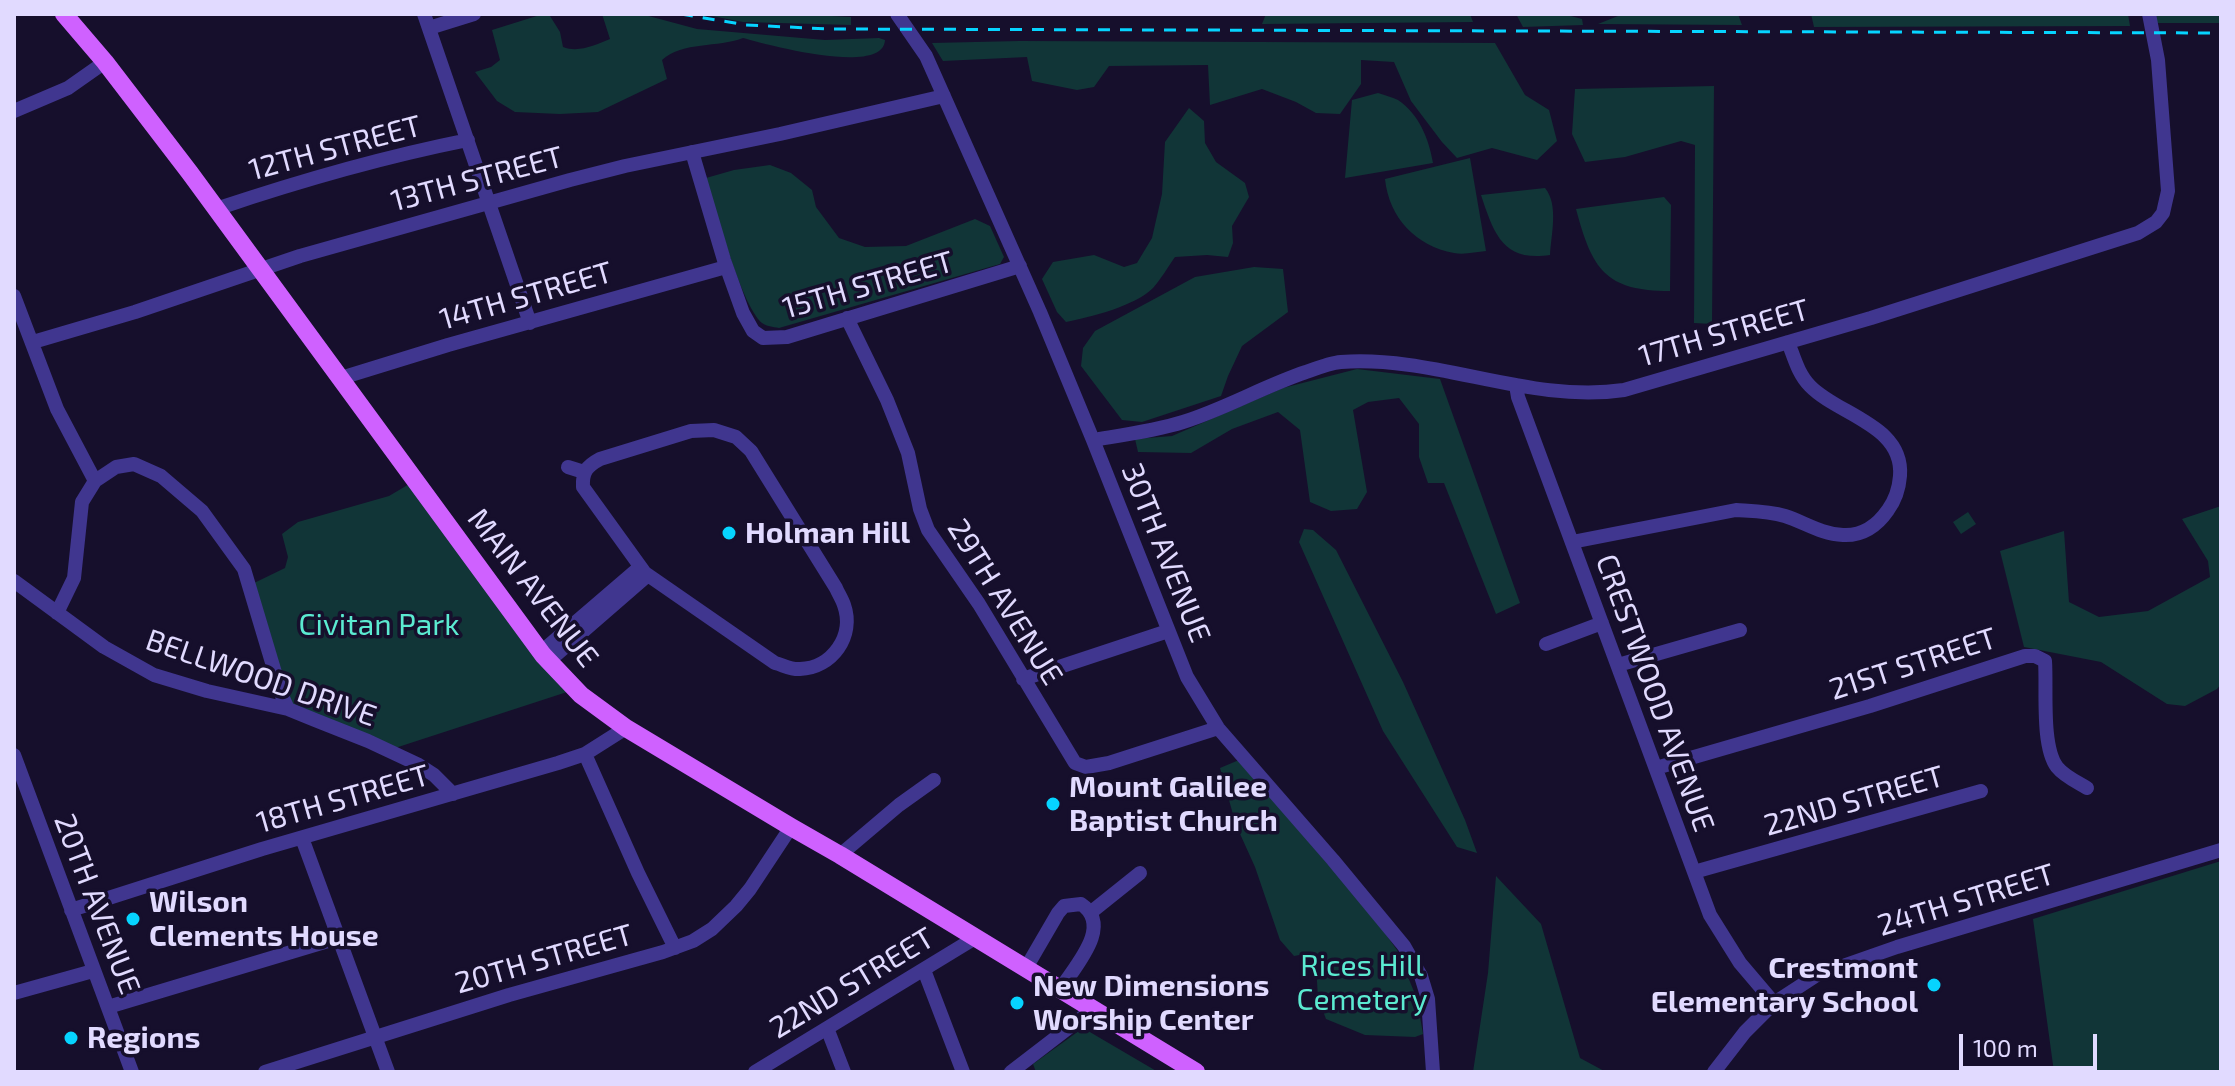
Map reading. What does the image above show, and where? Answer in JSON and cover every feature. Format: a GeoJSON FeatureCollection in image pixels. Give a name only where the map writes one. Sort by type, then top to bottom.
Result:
{"type":"FeatureCollection","features":[{"type":"Feature","properties":{"kind":"main road","name":"MAIN AVENUE"},"geometry":{"type":"LineString","coordinates":[[64,14],[105,62],[216,209],[525,633],[581,695],[626,728],[1196,1072]]}},
{"type":"Feature","properties":{"kind":"street"},"geometry":{"type":"LineString","coordinates":[[474,14],[426,21],[530,323]]}},
{"type":"Feature","properties":{"kind":"street","name":"30TH AVENUE"},"geometry":{"type":"LineString","coordinates":[[897,14],[926,56],[1020,266],[1187,677],[1218,728],[1404,946],[1421,976],[1428,999],[1433,1072]]}},
{"type":"Feature","properties":{"kind":"street","name":"17TH STREET"},"geometry":{"type":"LineString","coordinates":[[1093,440],[1182,422],[1284,379],[1338,362],[1395,362],[1516,385],[1612,392],[1871,318],[2138,233],[2156,222],[2163,213],[2168,191],[2158,60],[2149,14]]}},
{"type":"Feature","properties":{"kind":"street"},"geometry":{"type":"LineString","coordinates":[[14,111],[68,88],[105,62]]}},
{"type":"Feature","properties":{"kind":"street","name":"13TH STREET"},"geometry":{"type":"LineString","coordinates":[[33,342],[135,312],[300,256],[625,166],[944,96]]}},
{"type":"Feature","properties":{"kind":"street","name":"12TH STREET"},"geometry":{"type":"LineString","coordinates":[[216,209],[307,180],[468,140]]}},
{"type":"Feature","properties":{"kind":"street"},"geometry":{"type":"LineString","coordinates":[[692,152],[726,267]]}},
{"type":"Feature","properties":{"kind":"street","name":"15TH STREET"},"geometry":{"type":"LineString","coordinates":[[726,267],[753,331],[763,338],[775,339],[1020,266]]}},
{"type":"Feature","properties":{"kind":"street","name":"14TH STREET"},"geometry":{"type":"LineString","coordinates":[[341,378],[726,267]]}},
{"type":"Feature","properties":{"kind":"street"},"geometry":{"type":"LineString","coordinates":[[14,296],[57,409],[95,481]]}},
{"type":"Feature","properties":{"kind":"street","name":"29TH AVENUE"},"geometry":{"type":"LineString","coordinates":[[847,318],[887,400],[908,453],[920,509],[928,530],[979,604],[1075,763],[1086,767],[1109,763],[1218,728]]}},
{"type":"Feature","properties":{"kind":"street"},"geometry":{"type":"LineString","coordinates":[[1572,542],[1736,510],[1784,516],[1826,533],[1845,536],[1866,532],[1884,517],[1899,490],[1901,468],[1894,447],[1878,430],[1811,387],[1801,375],[1788,342]]}},
{"type":"Feature","properties":{"kind":"street","name":"CRESTWOOD AVENUE"},"geometry":{"type":"LineString","coordinates":[[1516,385],[1710,915],[1740,963],[1774,1003]]}},
{"type":"Feature","properties":{"kind":"street"},"geometry":{"type":"LineString","coordinates":[[714,430],[736,437],[751,451],[836,588],[845,607],[847,631],[837,652],[819,666],[797,670],[775,663],[644,571],[583,487],[582,476],[589,465],[611,454],[691,431],[714,430]]}},
{"type":"Feature","properties":{"kind":"street"},"geometry":{"type":"LineString","coordinates":[[57,613],[74,578],[82,502],[95,481],[116,467],[134,464],[161,476],[202,511],[244,569],[288,709]]}},
{"type":"Feature","properties":{"kind":"street"},"geometry":{"type":"LineString","coordinates":[[568,467],[584,472]]}},
{"type":"Feature","properties":{"kind":"street"},"geometry":{"type":"LineString","coordinates":[[543,655],[557,654],[644,571]]}},
{"type":"Feature","properties":{"kind":"street","name":"BELLWOOD DRIVE"},"geometry":{"type":"LineString","coordinates":[[14,581],[104,647],[154,675],[207,691],[288,709],[417,764],[434,775],[453,794]]}},
{"type":"Feature","properties":{"kind":"street"},"geometry":{"type":"LineString","coordinates":[[1546,644],[1602,623]]}},
{"type":"Feature","properties":{"kind":"street"},"geometry":{"type":"LineString","coordinates":[[1618,665],[1740,630]]}},
{"type":"Feature","properties":{"kind":"street"},"geometry":{"type":"LineString","coordinates":[[1023,679],[1168,631]]}},
{"type":"Feature","properties":{"kind":"street","name":"21ST STREET"},"geometry":{"type":"LineString","coordinates":[[1656,768],[1870,706],[2025,656],[2035,656],[2045,661],[2050,754],[2061,771],[2087,788]]}},
{"type":"Feature","properties":{"kind":"street","name":"18TH STREET"},"geometry":{"type":"LineString","coordinates":[[71,910],[158,881],[585,754],[626,728]]}},
{"type":"Feature","properties":{"kind":"street"},"geometry":{"type":"LineString","coordinates":[[585,754],[675,948]]}},
{"type":"Feature","properties":{"kind":"street","name":"20TH AVENUE"},"geometry":{"type":"LineString","coordinates":[[14,755],[19,786],[71,910],[132,1072]]}},
{"type":"Feature","properties":{"kind":"street"},"geometry":{"type":"LineString","coordinates":[[840,855],[934,780]]}},
{"type":"Feature","properties":{"kind":"street","name":"22ND STREET"},"geometry":{"type":"LineString","coordinates":[[1694,872],[1981,791]]}},
{"type":"Feature","properties":{"kind":"street","name":"20TH STREET"},"geometry":{"type":"LineString","coordinates":[[265,1072],[509,995],[675,948],[712,929],[736,906],[791,827]]}},
{"type":"Feature","properties":{"kind":"street"},"geometry":{"type":"LineString","coordinates":[[302,838],[388,1072]]}},
{"type":"Feature","properties":{"kind":"street","name":"24TH STREET"},"geometry":{"type":"LineString","coordinates":[[1714,1072],[1745,1032],[1774,1003],[1817,975],[2221,850]]}},
{"type":"Feature","properties":{"kind":"street"},"geometry":{"type":"LineString","coordinates":[[1090,913],[1140,873]]}},
{"type":"Feature","properties":{"kind":"street"},"geometry":{"type":"LineString","coordinates":[[1026,968],[1064,906],[1081,904],[1090,913],[1095,928],[1092,939],[1060,990]]}},
{"type":"Feature","properties":{"kind":"street"},"geometry":{"type":"LineString","coordinates":[[108,1007],[338,938]]}},
{"type":"Feature","properties":{"kind":"street","name":"22ND STREET"},"geometry":{"type":"LineString","coordinates":[[755,1072],[975,938]]}},
{"type":"Feature","properties":{"kind":"street"},"geometry":{"type":"LineString","coordinates":[[924,970],[963,1072]]}},
{"type":"Feature","properties":{"kind":"street"},"geometry":{"type":"LineString","coordinates":[[14,993],[93,971]]}},
{"type":"Feature","properties":{"kind":"street"},"geometry":{"type":"LineString","coordinates":[[1011,1072],[1093,1009]]}},
{"type":"Feature","properties":{"kind":"street"},"geometry":{"type":"LineString","coordinates":[[827,1028],[844,1072]]}},
{"type":"Feature","properties":{"kind":"green space"},"geometry":{"type":"Polygon","coordinates":[[[602,14],[641,14],[697,29],[825,40],[885,40],[879,51],[865,56],[845,57],[797,51],[743,38],[690,47],[662,60],[667,79],[598,112],[515,112],[497,101],[475,72],[491,67],[500,60],[492,30],[540,15],[550,16],[560,32],[563,47],[581,49],[610,39],[602,14]]]}},
{"type":"Feature","properties":{"kind":"green space"},"geometry":{"type":"Polygon","coordinates":[[[701,14],[851,17],[851,25],[743,22],[701,14]]]}},
{"type":"Feature","properties":{"kind":"green space"},"geometry":{"type":"Polygon","coordinates":[[[1266,14],[1470,14],[1473,22],[1262,24],[1266,14]]]}},
{"type":"Feature","properties":{"kind":"green space"},"geometry":{"type":"Polygon","coordinates":[[[1516,14],[1563,14],[1582,19],[1583,25],[1523,27],[1516,14]]]}},
{"type":"Feature","properties":{"kind":"green space"},"geometry":{"type":"Polygon","coordinates":[[[1623,14],[1738,14],[1742,25],[1598,24],[1623,14]]]}},
{"type":"Feature","properties":{"kind":"green space"},"geometry":{"type":"Polygon","coordinates":[[[1811,14],[2128,14],[2130,26],[1814,27],[1811,14]]]}},
{"type":"Feature","properties":{"kind":"green space"},"geometry":{"type":"Polygon","coordinates":[[[2155,14],[2221,14],[2221,23],[2157,23],[2155,14]]]}},
{"type":"Feature","properties":{"kind":"green space"},"geometry":{"type":"Polygon","coordinates":[[[932,43],[1495,43],[1525,95],[1549,110],[1557,141],[1537,160],[1492,148],[1457,158],[1411,101],[1394,62],[1361,60],[1361,84],[1340,114],[1316,113],[1262,89],[1210,105],[1208,65],[1109,66],[1094,87],[1077,90],[1032,81],[1027,57],[943,61],[932,43]]]}},
{"type":"Feature","properties":{"kind":"green space"},"geometry":{"type":"Polygon","coordinates":[[[1714,86],[1712,324],[1694,323],[1695,145],[1681,141],[1625,157],[1585,162],[1572,134],[1575,89],[1714,86]]]}},
{"type":"Feature","properties":{"kind":"green space"},"geometry":{"type":"Polygon","coordinates":[[[1378,93],[1398,100],[1412,112],[1426,136],[1433,163],[1345,178],[1352,100],[1378,93]]]}},
{"type":"Feature","properties":{"kind":"green space"},"geometry":{"type":"Polygon","coordinates":[[[1189,108],[1204,121],[1205,143],[1216,162],[1245,183],[1249,197],[1232,226],[1233,243],[1228,257],[1175,257],[1156,284],[1135,300],[1112,310],[1066,322],[1057,312],[1042,279],[1053,262],[1094,255],[1124,267],[1137,263],[1152,238],[1162,194],[1165,142],[1189,108]]]}},
{"type":"Feature","properties":{"kind":"green space"},"geometry":{"type":"Polygon","coordinates":[[[1470,158],[1486,251],[1454,253],[1428,244],[1407,228],[1392,206],[1385,179],[1470,158]]]}},
{"type":"Feature","properties":{"kind":"green space"},"geometry":{"type":"Polygon","coordinates":[[[770,165],[791,173],[812,190],[816,207],[839,238],[865,247],[906,246],[975,219],[990,226],[1004,257],[1000,264],[779,328],[766,325],[754,312],[737,277],[706,178],[770,165]]]}},
{"type":"Feature","properties":{"kind":"green space"},"geometry":{"type":"Polygon","coordinates":[[[1545,188],[1553,211],[1550,255],[1521,254],[1511,249],[1496,233],[1481,195],[1545,188]]]}},
{"type":"Feature","properties":{"kind":"green space"},"geometry":{"type":"Polygon","coordinates":[[[1664,197],[1671,205],[1670,291],[1630,287],[1616,281],[1605,272],[1588,247],[1576,209],[1664,197]]]}},
{"type":"Feature","properties":{"kind":"green space"},"geometry":{"type":"Polygon","coordinates":[[[1254,267],[1283,269],[1288,312],[1242,346],[1221,396],[1142,422],[1122,420],[1081,366],[1083,348],[1095,331],[1195,277],[1254,267]]]}},
{"type":"Feature","properties":{"kind":"green space"},"geometry":{"type":"Polygon","coordinates":[[[1357,369],[1440,379],[1520,603],[1496,614],[1444,483],[1428,483],[1419,457],[1419,424],[1399,398],[1368,402],[1353,410],[1367,492],[1357,509],[1331,511],[1310,502],[1300,430],[1278,412],[1232,429],[1191,453],[1138,452],[1135,439],[1172,436],[1283,388],[1357,369]]]}},
{"type":"Feature","properties":{"kind":"green space","name":"Civitan Park"},"geometry":{"type":"Polygon","coordinates":[[[411,483],[567,692],[389,750],[291,708],[252,584],[285,568],[288,557],[282,534],[298,522],[389,496],[411,483]]]}},
{"type":"Feature","properties":{"kind":"green space"},"geometry":{"type":"Polygon","coordinates":[[[2221,506],[2221,684],[2217,689],[2185,706],[2167,704],[2101,662],[2024,647],[2000,551],[2064,531],[2069,602],[2099,617],[2148,611],[2210,577],[2208,561],[2182,519],[2221,506]]]}},
{"type":"Feature","properties":{"kind":"green space"},"geometry":{"type":"Polygon","coordinates":[[[1968,512],[1976,524],[1961,534],[1953,522],[1968,512]]]}},
{"type":"Feature","properties":{"kind":"green space"},"geometry":{"type":"Polygon","coordinates":[[[1304,529],[1313,530],[1336,550],[1403,682],[1477,853],[1457,847],[1383,731],[1299,542],[1304,529]]]}},
{"type":"Feature","properties":{"kind":"green space","name":"Rices Hill Cemetery"},"geometry":{"type":"Polygon","coordinates":[[[1239,760],[1374,918],[1397,950],[1417,999],[1423,1034],[1415,1037],[1365,1035],[1326,1019],[1318,998],[1316,965],[1310,953],[1294,956],[1280,940],[1255,867],[1236,825],[1220,768],[1239,760]]]}},
{"type":"Feature","properties":{"kind":"green space"},"geometry":{"type":"Polygon","coordinates":[[[2221,861],[2221,1072],[2054,1072],[2033,919],[2221,861]]]}},
{"type":"Feature","properties":{"kind":"green space"},"geometry":{"type":"Polygon","coordinates":[[[1496,876],[1541,924],[1580,1058],[1606,1072],[1473,1072],[1488,973],[1496,876]]]}},
{"type":"Feature","properties":{"kind":"green space"},"geometry":{"type":"Polygon","coordinates":[[[1083,1028],[1158,1072],[1036,1072],[1033,1064],[1083,1028]]]}},
{"type":"Feature","properties":{"kind":"railway"},"geometry":{"type":"LineString","coordinates":[[681,14],[746,25],[829,29],[2221,33]]}},
{"type":"Feature","properties":{"kind":"place","name":"Holman Hill"},"geometry":{"type":"Point","coordinates":[729,533]}},
{"type":"Feature","properties":{"kind":"place","name":"Mount Galilee Baptist Church"},"geometry":{"type":"Point","coordinates":[1053,804]}},
{"type":"Feature","properties":{"kind":"place","name":"Wilson Clements House"},"geometry":{"type":"Point","coordinates":[133,919]}},
{"type":"Feature","properties":{"kind":"place","name":"Crestmont Elementary School"},"geometry":{"type":"Point","coordinates":[1934,985]}},
{"type":"Feature","properties":{"kind":"place","name":"New Dimensions Worship Center"},"geometry":{"type":"Point","coordinates":[1017,1003]}},
{"type":"Feature","properties":{"kind":"place","name":"Regions"},"geometry":{"type":"Point","coordinates":[71,1038]}}]}
